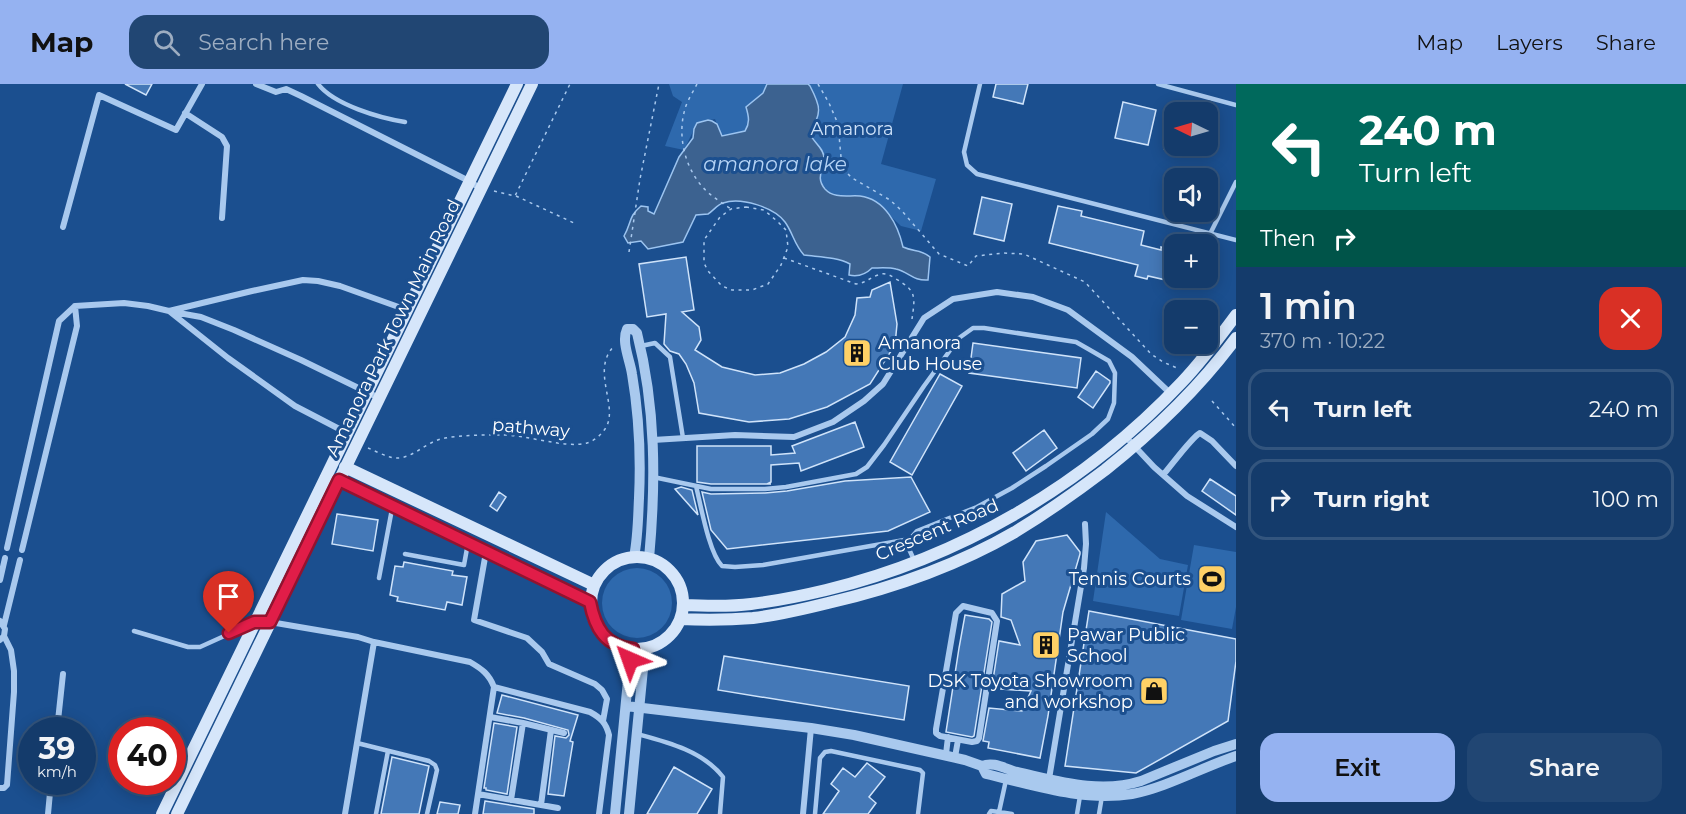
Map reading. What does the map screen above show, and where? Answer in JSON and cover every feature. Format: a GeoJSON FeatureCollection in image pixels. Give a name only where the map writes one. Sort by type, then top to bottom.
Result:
{"type":"FeatureCollection","features":[{"type":"Feature","properties":{"kind":"main road","name":"Amanora Park Town Main Road"},"geometry":{"type":"LineString","coordinates":[[162,814],[517,84]]}},
{"type":"Feature","properties":{"kind":"main road","name":"Amanora Park Town Main Road"},"geometry":{"type":"LineString","coordinates":[[177,814],[532,84]]}},
{"type":"Feature","properties":{"kind":"main road","name":"Crescent Road"},"geometry":{"type":"LineString","coordinates":[[682,605],[752,604],[799,596],[866,579],[964,542],[1006,521],[1040,500],[1141,423],[1209,351],[1236,315]]}},
{"type":"Feature","properties":{"kind":"main road","name":"Crescent Road"},"geometry":{"type":"LineString","coordinates":[[680,619],[753,618],[801,610],[870,592],[937,569],[1013,533],[1047,512],[1135,446],[1193,391],[1234,343]]}},
{"type":"Feature","properties":{"kind":"main road"},"geometry":{"type":"LineString","coordinates":[[345,468],[594,585]]}},
{"type":"Feature","properties":{"kind":"main road"},"geometry":{"type":"LineString","coordinates":[[339,480],[590,602]]}},
{"type":"Feature","properties":{"kind":"main road"},"geometry":{"type":"LineString","coordinates":[[634,557],[658,562],[672,573],[680,589],[682,605],[680,619],[673,632],[659,644],[639,649],[616,644],[602,633],[593,618],[590,602],[594,585],[601,574],[614,563],[634,557]]}},
{"type":"Feature","properties":{"kind":"street"},"geometry":{"type":"LineString","coordinates":[[63,227],[99,95],[176,130],[202,84]]}},
{"type":"Feature","properties":{"kind":"street"},"geometry":{"type":"LineString","coordinates":[[256,84],[276,92],[287,86],[481,189]]}},
{"type":"Feature","properties":{"kind":"street"},"geometry":{"type":"LineString","coordinates":[[185,113],[222,137],[227,146],[222,218]]}},
{"type":"Feature","properties":{"kind":"street"},"geometry":{"type":"LineString","coordinates":[[169,311],[303,280],[340,286],[407,310]]}},
{"type":"Feature","properties":{"kind":"street"},"geometry":{"type":"LineString","coordinates":[[653,440],[735,435],[794,437],[833,422],[864,401],[883,384],[924,318],[953,299],[997,292],[1033,297],[1068,310],[1132,357],[1171,393]]}},
{"type":"Feature","properties":{"kind":"street"},"geometry":{"type":"LineString","coordinates":[[7,548],[59,321],[75,306],[124,303],[201,317],[234,330],[379,398]]}},
{"type":"Feature","properties":{"kind":"street"},"geometry":{"type":"LineString","coordinates":[[22,550],[77,326],[75,306]]}},
{"type":"Feature","properties":{"kind":"street"},"geometry":{"type":"LineString","coordinates":[[169,311],[228,358],[295,406],[347,433]]}},
{"type":"Feature","properties":{"kind":"street"},"geometry":{"type":"LineString","coordinates":[[634,557],[637,541],[640,465],[639,419],[624,337],[627,329],[633,329],[637,333],[647,379],[652,418],[653,477],[649,559]]}},
{"type":"Feature","properties":{"kind":"street"},"geometry":{"type":"LineString","coordinates":[[1163,475],[1193,436],[1200,433],[1212,441],[1236,466]]}},
{"type":"Feature","properties":{"kind":"street"},"geometry":{"type":"LineString","coordinates":[[1125,436],[1187,496],[1236,527]]}},
{"type":"Feature","properties":{"kind":"street"},"geometry":{"type":"LineString","coordinates":[[1049,779],[1084,568],[1085,524]]}},
{"type":"Feature","properties":{"kind":"street"},"geometry":{"type":"LineString","coordinates":[[486,552],[474,620],[527,638],[542,652],[549,664],[603,690],[607,699],[603,721]]}},
{"type":"Feature","properties":{"kind":"street"},"geometry":{"type":"LineString","coordinates":[[0,580],[5,559],[20,562],[3,612],[2,623],[5,633],[2,638],[11,651],[14,692],[7,785],[0,788]]}},
{"type":"Feature","properties":{"kind":"street"},"geometry":{"type":"LineString","coordinates":[[963,606],[992,613],[997,621],[979,738],[972,742],[958,740],[940,736],[936,733],[936,729],[956,613],[963,606]]}},
{"type":"Feature","properties":{"kind":"street"},"geometry":{"type":"LineString","coordinates":[[254,622],[270,622],[358,637],[470,663],[483,669],[491,677],[494,687],[475,814]]}},
{"type":"Feature","properties":{"kind":"street"},"geometry":{"type":"LineString","coordinates":[[345,814],[374,642]]}},
{"type":"Feature","properties":{"kind":"street"},"geometry":{"type":"LineString","coordinates":[[615,814],[630,660],[639,649]]}},
{"type":"Feature","properties":{"kind":"street"},"geometry":{"type":"LineString","coordinates":[[629,814],[639,708],[639,649]]}},
{"type":"Feature","properties":{"kind":"street"},"geometry":{"type":"LineString","coordinates":[[58,717],[63,674]]}},
{"type":"Feature","properties":{"kind":"street"},"geometry":{"type":"LineString","coordinates":[[494,687],[590,711],[606,724],[609,735],[599,814]]}},
{"type":"Feature","properties":{"kind":"street"},"geometry":{"type":"LineString","coordinates":[[626,706],[854,735],[950,756],[982,766],[989,763],[1102,796],[1143,791],[1236,756]]}},
{"type":"Feature","properties":{"kind":"street"},"geometry":{"type":"LineString","coordinates":[[490,717],[564,734]]}},
{"type":"Feature","properties":{"kind":"street"},"geometry":{"type":"LineString","coordinates":[[511,800],[523,723]]}},
{"type":"Feature","properties":{"kind":"street"},"geometry":{"type":"LineString","coordinates":[[803,814],[811,728]]}},
{"type":"Feature","properties":{"kind":"street"},"geometry":{"type":"LineString","coordinates":[[541,805],[551,730]]}},
{"type":"Feature","properties":{"kind":"street"},"geometry":{"type":"LineString","coordinates":[[948,738],[950,756]]}},
{"type":"Feature","properties":{"kind":"street"},"geometry":{"type":"LineString","coordinates":[[950,756],[958,740]]}},
{"type":"Feature","properties":{"kind":"street"},"geometry":{"type":"LineString","coordinates":[[982,766],[987,774],[1006,779],[1080,790],[1104,788],[1130,784],[1236,744]]}},
{"type":"Feature","properties":{"kind":"street"},"geometry":{"type":"LineString","coordinates":[[1197,759],[1202,770]]}},
{"type":"Feature","properties":{"kind":"street"},"geometry":{"type":"LineString","coordinates":[[605,767],[633,771]]}},
{"type":"Feature","properties":{"kind":"street"},"geometry":{"type":"LineString","coordinates":[[478,794],[558,808]]}},
{"type":"Feature","properties":{"kind":"street"},"geometry":{"type":"LineString","coordinates":[[48,814],[50,795]]}},
{"type":"Feature","properties":{"kind":"lane"},"geometry":{"type":"LineString","coordinates":[[318,84],[325,93],[356,107],[383,118],[405,122]]}},
{"type":"Feature","properties":{"kind":"lane"},"geometry":{"type":"LineString","coordinates":[[980,84],[964,152],[967,165],[977,174],[1236,240]]}},
{"type":"Feature","properties":{"kind":"lane"},"geometry":{"type":"LineString","coordinates":[[1158,84],[1236,105]]}},
{"type":"Feature","properties":{"kind":"lane"},"geometry":{"type":"LineString","coordinates":[[1211,232],[1236,182]]}},
{"type":"Feature","properties":{"kind":"lane"},"geometry":{"type":"LineString","coordinates":[[653,477],[711,489],[765,489],[856,474],[867,467],[884,445],[959,338],[973,328],[1076,342],[1108,361],[1115,373],[1114,403],[1108,419],[1092,434],[1012,488],[977,507],[917,531],[910,539],[909,549],[915,562]]}},
{"type":"Feature","properties":{"kind":"lane"},"geometry":{"type":"LineString","coordinates":[[640,346],[655,343],[670,357],[683,438]]}},
{"type":"Feature","properties":{"kind":"lane"},"geometry":{"type":"LineString","coordinates":[[696,486],[713,551],[722,566],[763,565],[910,539]]}},
{"type":"Feature","properties":{"kind":"lane"},"geometry":{"type":"LineString","coordinates":[[379,578],[392,506]]}},
{"type":"Feature","properties":{"kind":"lane"},"geometry":{"type":"LineString","coordinates":[[405,554],[465,565],[468,543]]}},
{"type":"Feature","properties":{"kind":"lane"},"geometry":{"type":"LineString","coordinates":[[134,632],[200,647],[254,622]]}},
{"type":"Feature","properties":{"kind":"lane"},"geometry":{"type":"LineString","coordinates":[[637,734],[683,748],[717,770],[723,777],[720,814]]}},
{"type":"Feature","properties":{"kind":"lane"},"geometry":{"type":"LineString","coordinates":[[357,743],[429,761],[435,765],[437,770],[427,814]]}},
{"type":"Feature","properties":{"kind":"lane"},"geometry":{"type":"LineString","coordinates":[[376,814],[388,751]]}},
{"type":"Feature","properties":{"kind":"lane"},"geometry":{"type":"LineString","coordinates":[[815,814],[820,758],[825,752],[831,751],[920,770],[923,773],[918,814]]}},
{"type":"Feature","properties":{"kind":"lane"},"geometry":{"type":"LineString","coordinates":[[999,812],[1006,779]]}},
{"type":"Feature","properties":{"kind":"lane"},"geometry":{"type":"LineString","coordinates":[[1077,814],[1080,790]]}},
{"type":"Feature","properties":{"kind":"lane"},"geometry":{"type":"LineString","coordinates":[[1099,814],[1102,796]]}},
{"type":"Feature","properties":{"kind":"lane"},"geometry":{"type":"LineString","coordinates":[[989,814],[991,811],[1012,814]]}},
{"type":"Feature","properties":{"kind":"path"},"geometry":{"type":"LineString","coordinates":[[515,195],[570,84]]}},
{"type":"Feature","properties":{"kind":"path"},"geometry":{"type":"LineString","coordinates":[[629,252],[640,179],[659,84]]}},
{"type":"Feature","properties":{"kind":"path"},"geometry":{"type":"LineString","coordinates":[[697,84],[685,108],[682,126],[688,165],[710,195],[731,209]]}},
{"type":"Feature","properties":{"kind":"path"},"geometry":{"type":"LineString","coordinates":[[818,84],[838,124],[842,168],[852,178],[890,200],[939,254],[968,266],[976,256],[1004,253],[1024,254],[1084,282],[1151,354],[1177,368]]}},
{"type":"Feature","properties":{"kind":"path"},"geometry":{"type":"LineString","coordinates":[[481,189],[515,195],[574,223]]}},
{"type":"Feature","properties":{"kind":"path"},"geometry":{"type":"LineString","coordinates":[[746,207],[764,210],[786,230],[788,247],[783,258],[768,284],[752,290],[732,290],[716,281],[704,263],[704,240],[720,217],[731,209],[746,207]]}},
{"type":"Feature","properties":{"kind":"path"},"geometry":{"type":"LineString","coordinates":[[783,258],[856,284],[864,284],[879,274],[888,274],[910,287],[914,300],[912,320]]}},
{"type":"Feature","properties":{"kind":"path","name":"pathway"},"geometry":{"type":"LineString","coordinates":[[357,444],[392,458],[408,456],[425,445],[443,438],[504,435],[570,444],[587,443],[596,439],[605,429],[610,418],[604,377],[605,358],[611,348],[624,337]]}},
{"type":"Feature","properties":{"kind":"path"},"geometry":{"type":"LineString","coordinates":[[1212,401],[1236,428]]}},
{"type":"Feature","properties":{"kind":"green space","name":"Amanora"},"geometry":{"type":"Polygon","coordinates":[[[669,84],[767,84],[763,92],[746,107],[749,119],[746,131],[721,136],[715,119],[697,123],[684,150],[665,146],[682,102],[673,96],[669,84]]]}},
{"type":"Feature","properties":{"kind":"green space","name":"Amanora"},"geometry":{"type":"Polygon","coordinates":[[[808,84],[903,84],[881,164],[936,179],[921,231],[901,226],[885,211],[862,196],[831,194],[820,182],[822,150],[812,139],[820,109],[808,84]]]}},
{"type":"Feature","properties":{"kind":"green space"},"geometry":{"type":"Polygon","coordinates":[[[1106,512],[1160,559],[1188,565],[1179,616],[1093,601],[1106,512]]]}},
{"type":"Feature","properties":{"kind":"green space","name":"Tennis Courts"},"geometry":{"type":"Polygon","coordinates":[[[1194,545],[1236,552],[1236,607],[1232,629],[1181,620],[1194,545]]]}},
{"type":"Feature","properties":{"kind":"green space"},"geometry":{"type":"Polygon","coordinates":[[[644,568],[657,574],[666,583],[670,589],[672,603],[670,617],[662,628],[651,636],[630,638],[612,628],[604,617],[602,596],[612,578],[623,570],[644,568]]]}},
{"type":"Feature","properties":{"kind":"water","name":"amanora lake"},"geometry":{"type":"Polygon","coordinates":[[[767,84],[808,84],[810,86],[819,110],[810,134],[824,154],[820,177],[822,185],[833,194],[860,196],[877,202],[894,222],[903,247],[930,257],[928,280],[918,279],[890,268],[872,268],[861,275],[849,275],[850,264],[839,260],[804,255],[788,226],[780,217],[748,202],[730,201],[719,205],[708,214],[696,215],[683,242],[648,249],[641,241],[628,243],[624,236],[632,217],[641,206],[648,207],[648,211],[654,214],[679,157],[693,138],[697,123],[712,121],[717,124],[722,136],[745,131],[749,120],[746,107],[763,93],[767,84]]]}},
{"type":"Feature","properties":{"kind":"building"},"geometry":{"type":"Polygon","coordinates":[[[125,84],[152,84],[146,95],[125,84]]]}},
{"type":"Feature","properties":{"kind":"building"},"geometry":{"type":"Polygon","coordinates":[[[996,84],[1028,84],[1023,104],[993,97],[996,84]]]}},
{"type":"Feature","properties":{"kind":"building"},"geometry":{"type":"Polygon","coordinates":[[[1123,102],[1156,110],[1148,145],[1115,138],[1123,102]]]}},
{"type":"Feature","properties":{"kind":"building"},"geometry":{"type":"Polygon","coordinates":[[[982,197],[1012,204],[1004,241],[974,234],[982,197]]]}},
{"type":"Feature","properties":{"kind":"building"},"geometry":{"type":"Polygon","coordinates":[[[1058,206],[1082,211],[1081,216],[1144,231],[1141,245],[1161,250],[1161,247],[1164,248],[1164,280],[1135,276],[1138,265],[1049,243],[1058,206]]]}},
{"type":"Feature","properties":{"kind":"building","name":"Amanora Club House"},"geometry":{"type":"Polygon","coordinates":[[[686,257],[694,310],[682,312],[699,327],[701,340],[695,350],[722,367],[755,375],[780,373],[804,364],[826,352],[845,337],[855,315],[857,298],[870,297],[872,290],[890,282],[897,324],[895,345],[870,384],[827,407],[789,419],[749,422],[699,413],[694,383],[686,364],[679,354],[670,351],[664,344],[666,314],[647,317],[639,264],[686,257]]]}},
{"type":"Feature","properties":{"kind":"building"},"geometry":{"type":"Polygon","coordinates":[[[973,343],[1081,358],[1077,388],[969,373],[973,343]]]}},
{"type":"Feature","properties":{"kind":"building"},"geometry":{"type":"Polygon","coordinates":[[[1096,371],[1110,383],[1093,408],[1078,397],[1096,371]]]}},
{"type":"Feature","properties":{"kind":"building"},"geometry":{"type":"Polygon","coordinates":[[[940,374],[962,386],[912,475],[890,462],[940,374]]]}},
{"type":"Feature","properties":{"kind":"building"},"geometry":{"type":"Polygon","coordinates":[[[855,422],[864,447],[801,471],[799,463],[771,465],[771,482],[767,484],[697,482],[697,446],[771,446],[771,455],[795,453],[792,446],[855,422]]]}},
{"type":"Feature","properties":{"kind":"building"},"geometry":{"type":"Polygon","coordinates":[[[1044,430],[1057,448],[1026,471],[1013,453],[1044,430]]]}},
{"type":"Feature","properties":{"kind":"building"},"geometry":{"type":"Polygon","coordinates":[[[911,477],[930,512],[888,531],[727,549],[711,530],[702,492],[711,494],[765,493],[845,481],[911,477]]]}},
{"type":"Feature","properties":{"kind":"building"},"geometry":{"type":"Polygon","coordinates":[[[1210,479],[1236,496],[1236,515],[1202,491],[1210,479]]]}},
{"type":"Feature","properties":{"kind":"building"},"geometry":{"type":"Polygon","coordinates":[[[681,487],[692,490],[698,515],[675,489],[681,487]]]}},
{"type":"Feature","properties":{"kind":"building"},"geometry":{"type":"Polygon","coordinates":[[[499,492],[506,497],[497,511],[490,506],[499,492]]]}},
{"type":"Feature","properties":{"kind":"building"},"geometry":{"type":"Polygon","coordinates":[[[337,514],[378,520],[373,551],[332,544],[337,514]]]}},
{"type":"Feature","properties":{"kind":"building","name":"Pawar Public School"},"geometry":{"type":"Polygon","coordinates":[[[1067,535],[1080,554],[1063,612],[1040,758],[988,748],[989,742],[983,741],[989,708],[1022,711],[1031,691],[1001,689],[1003,682],[993,680],[999,641],[1020,645],[1011,620],[1001,617],[1002,594],[1025,581],[1023,562],[1036,541],[1067,535]]]}},
{"type":"Feature","properties":{"kind":"building"},"geometry":{"type":"Polygon","coordinates":[[[404,562],[453,571],[452,575],[467,577],[462,605],[447,602],[445,610],[397,601],[398,597],[390,595],[395,566],[403,567],[404,562]]]}},
{"type":"Feature","properties":{"kind":"building","name":"DSK Toyota Showroom and workshop"},"geometry":{"type":"Polygon","coordinates":[[[1089,611],[1236,639],[1236,661],[1228,721],[1136,773],[1065,766],[1089,611]]]}},
{"type":"Feature","properties":{"kind":"building"},"geometry":{"type":"Polygon","coordinates":[[[965,615],[989,619],[992,622],[972,737],[946,732],[965,615]]]}},
{"type":"Feature","properties":{"kind":"building"},"geometry":{"type":"Polygon","coordinates":[[[724,656],[909,686],[904,720],[718,690],[724,656]]]}},
{"type":"Feature","properties":{"kind":"building"},"geometry":{"type":"Polygon","coordinates":[[[502,695],[578,715],[570,741],[573,742],[564,796],[548,794],[555,736],[566,738],[569,735],[568,730],[497,713],[502,695]]]}},
{"type":"Feature","properties":{"kind":"building"},"geometry":{"type":"Polygon","coordinates":[[[494,723],[517,727],[507,794],[484,788],[494,723]]]}},
{"type":"Feature","properties":{"kind":"building"},"geometry":{"type":"Polygon","coordinates":[[[392,757],[429,766],[419,814],[381,814],[392,757]]]}},
{"type":"Feature","properties":{"kind":"building"},"geometry":{"type":"Polygon","coordinates":[[[867,763],[885,777],[869,797],[876,803],[868,814],[823,814],[839,791],[831,784],[843,768],[855,777],[867,763]]]}},
{"type":"Feature","properties":{"kind":"building"},"geometry":{"type":"Polygon","coordinates":[[[674,767],[712,789],[697,814],[647,814],[674,767]]]}},
{"type":"Feature","properties":{"kind":"building"},"geometry":{"type":"Polygon","coordinates":[[[485,801],[534,809],[534,814],[483,814],[485,801]]]}},
{"type":"Feature","properties":{"kind":"building"},"geometry":{"type":"Polygon","coordinates":[[[440,802],[460,805],[458,814],[437,814],[440,802]]]}},
{"type":"Feature","properties":{"kind":"place","name":"Amanora Club House"},"geometry":{"type":"Point","coordinates":[857,353]}},
{"type":"Feature","properties":{"kind":"place","name":"Tennis Courts"},"geometry":{"type":"Point","coordinates":[1212,579]}},
{"type":"Feature","properties":{"kind":"place","name":"Pawar Public School"},"geometry":{"type":"Point","coordinates":[1046,645]}},
{"type":"Feature","properties":{"kind":"place","name":"DSK Toyota Showroom and workshop"},"geometry":{"type":"Point","coordinates":[1154,691]}},
{"type":"Feature","properties":{"kind":"route"},"geometry":{"type":"LineString","coordinates":[[229,633],[254,622],[270,622],[339,480],[590,602],[593,618],[602,633],[616,644],[633,649],[630,660]]}}]}
